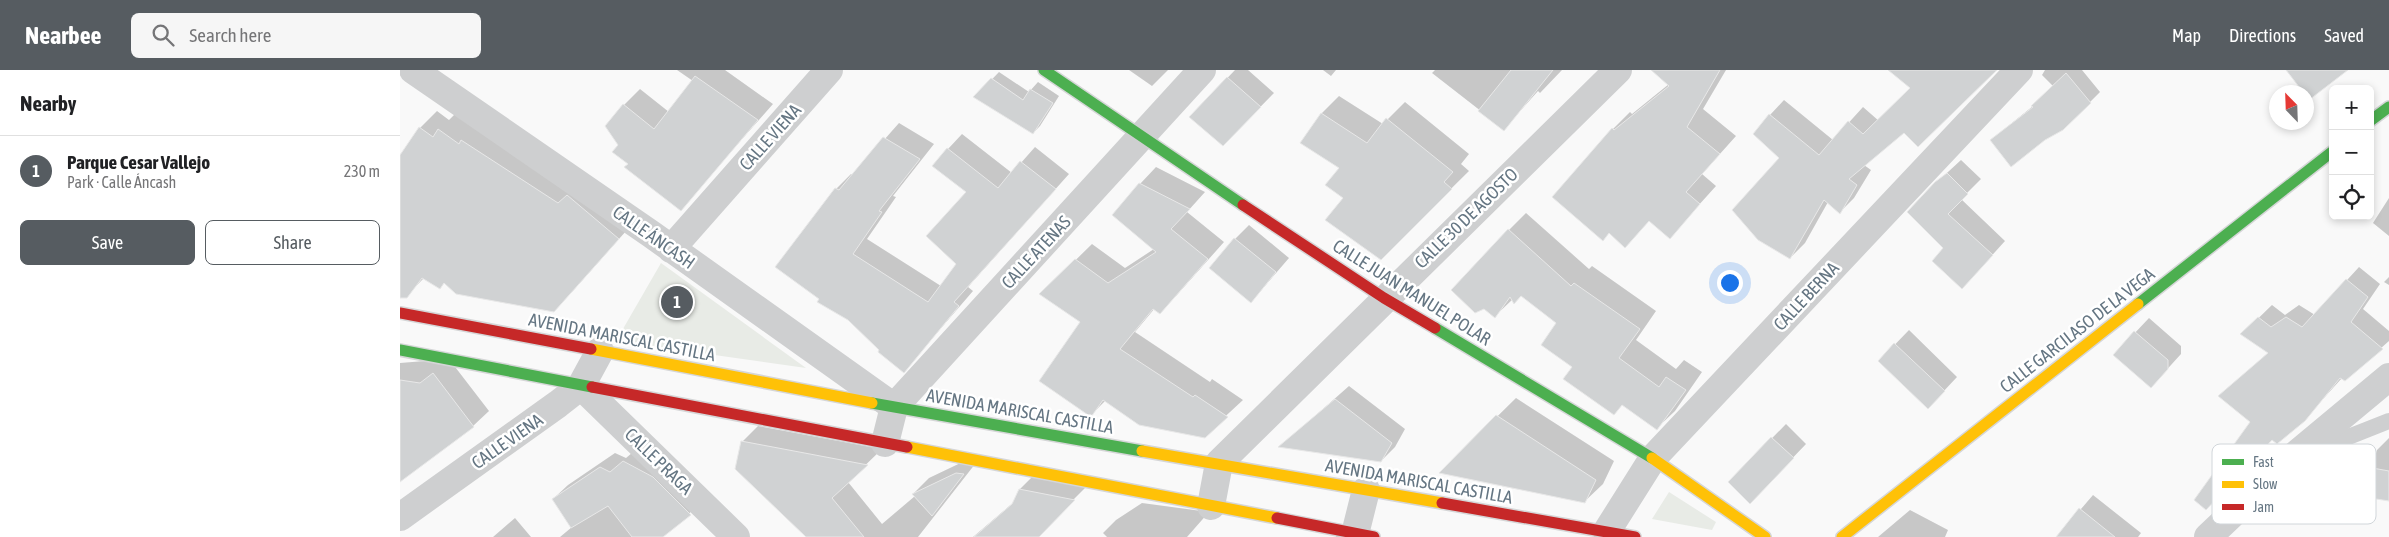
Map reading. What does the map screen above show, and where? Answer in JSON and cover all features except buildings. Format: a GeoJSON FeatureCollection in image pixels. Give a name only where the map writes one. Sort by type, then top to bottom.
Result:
{"type":"FeatureCollection","features":[{"type":"Feature","properties":{"kind":"main road","name":"CALLE JUAN MANUEL POLAR"},"geometry":{"type":"LineString","coordinates":[[1044,70],[1141,137],[1384,298],[1653,458],[1765,537]]}},
{"type":"Feature","properties":{"kind":"main road"},"geometry":{"type":"LineString","coordinates":[[2374,119],[2389,107]]}},
{"type":"Feature","properties":{"kind":"main road","name":"CALLE GARCILASO DE LA VEGA"},"geometry":{"type":"LineString","coordinates":[[1842,537],[2329,154]]}},
{"type":"Feature","properties":{"kind":"main road","name":"AVENIDA MARISCAL CASTILLA"},"geometry":{"type":"LineString","coordinates":[[400,313],[894,407],[1635,537]]}},
{"type":"Feature","properties":{"kind":"main road"},"geometry":{"type":"LineString","coordinates":[[400,350],[1359,536]]}},
{"type":"Feature","properties":{"kind":"street","name":"CALLE ÁNCASH"},"geometry":{"type":"LineString","coordinates":[[413,70],[894,407]]}},
{"type":"Feature","properties":{"kind":"street","name":"CALLE VIENA"},"geometry":{"type":"LineString","coordinates":[[671,249],[829,70]]}},
{"type":"Feature","properties":{"kind":"street","name":"CALLE ATENAS"},"geometry":{"type":"LineString","coordinates":[[885,443],[894,407],[1202,70]]}},
{"type":"Feature","properties":{"kind":"street","name":"CALLE 30 DE AGOSTO"},"geometry":{"type":"LineString","coordinates":[[1219,463],[1384,298],[1618,70]]}},
{"type":"Feature","properties":{"kind":"street","name":"CALLE BERNA"},"geometry":{"type":"LineString","coordinates":[[1607,531],[1653,458],[2019,70]]}},
{"type":"Feature","properties":{"kind":"street","name":"CALLE VIENA"},"geometry":{"type":"LineString","coordinates":[[400,517],[581,386],[600,352]]}},
{"type":"Feature","properties":{"kind":"street"},"geometry":{"type":"LineString","coordinates":[[2308,444],[2389,377]]}},
{"type":"Feature","properties":{"kind":"street","name":"CALLE PRAGA"},"geometry":{"type":"LineString","coordinates":[[581,386],[736,537]]}},
{"type":"Feature","properties":{"kind":"street"},"geometry":{"type":"LineString","coordinates":[[1211,506],[1219,463]]}},
{"type":"Feature","properties":{"kind":"street"},"geometry":{"type":"LineString","coordinates":[[1359,536],[1366,490]]}},
{"type":"Feature","properties":{"kind":"street"},"geometry":{"type":"LineString","coordinates":[[2208,537],[2222,524]]}},
{"type":"Feature","properties":{"kind":"lane"},"geometry":{"type":"LineString","coordinates":[[2333,444],[2386,424]]}},
{"type":"Feature","properties":{"kind":"shaded area"},"geometry":{"type":"Polygon","coordinates":[[[661,263],[806,368],[616,341],[661,263]]]}},
{"type":"Feature","properties":{"kind":"shaded area"},"geometry":{"type":"Polygon","coordinates":[[[1669,492],[1716,522],[1712,530],[1652,519],[1669,492]]]}},
{"type":"Feature","properties":{"kind":"traffic: fast"},"geometry":{"type":"LineString","coordinates":[[1044,70],[1243,205]]}},
{"type":"Feature","properties":{"kind":"traffic: fast"},"geometry":{"type":"LineString","coordinates":[[2374,118],[2389,107]]}},
{"type":"Feature","properties":{"kind":"traffic: fast"},"geometry":{"type":"LineString","coordinates":[[2138,304],[2329,154]]}},
{"type":"Feature","properties":{"kind":"traffic: fast"},"geometry":{"type":"LineString","coordinates":[[1435,328],[1652,458]]}},
{"type":"Feature","properties":{"kind":"traffic: fast"},"geometry":{"type":"LineString","coordinates":[[400,350],[592,387]]}},
{"type":"Feature","properties":{"kind":"traffic: fast"},"geometry":{"type":"LineString","coordinates":[[872,403],[1142,451]]}},
{"type":"Feature","properties":{"kind":"traffic: slow"},"geometry":{"type":"LineString","coordinates":[[1842,537],[2138,304]]}},
{"type":"Feature","properties":{"kind":"traffic: slow"},"geometry":{"type":"LineString","coordinates":[[591,349],[872,403]]}},
{"type":"Feature","properties":{"kind":"traffic: slow"},"geometry":{"type":"LineString","coordinates":[[907,447],[1277,518]]}},
{"type":"Feature","properties":{"kind":"traffic: slow"},"geometry":{"type":"LineString","coordinates":[[1142,451],[1442,503]]}},
{"type":"Feature","properties":{"kind":"traffic: slow"},"geometry":{"type":"LineString","coordinates":[[1652,458],[1765,537]]}},
{"type":"Feature","properties":{"kind":"traffic: jam"},"geometry":{"type":"LineString","coordinates":[[1243,205],[1384,298],[1435,328]]}},
{"type":"Feature","properties":{"kind":"traffic: jam"},"geometry":{"type":"LineString","coordinates":[[400,313],[591,349]]}},
{"type":"Feature","properties":{"kind":"traffic: jam"},"geometry":{"type":"LineString","coordinates":[[592,387],[907,447]]}},
{"type":"Feature","properties":{"kind":"traffic: jam"},"geometry":{"type":"LineString","coordinates":[[1442,503],[1635,537]]}},
{"type":"Feature","properties":{"kind":"traffic: jam"},"geometry":{"type":"LineString","coordinates":[[1277,518],[1374,537]]}},
{"type":"Feature","properties":{"kind":"place","name":"Parque Cesar Vallejo"},"geometry":{"type":"Point","coordinates":[677,302]}}]}
